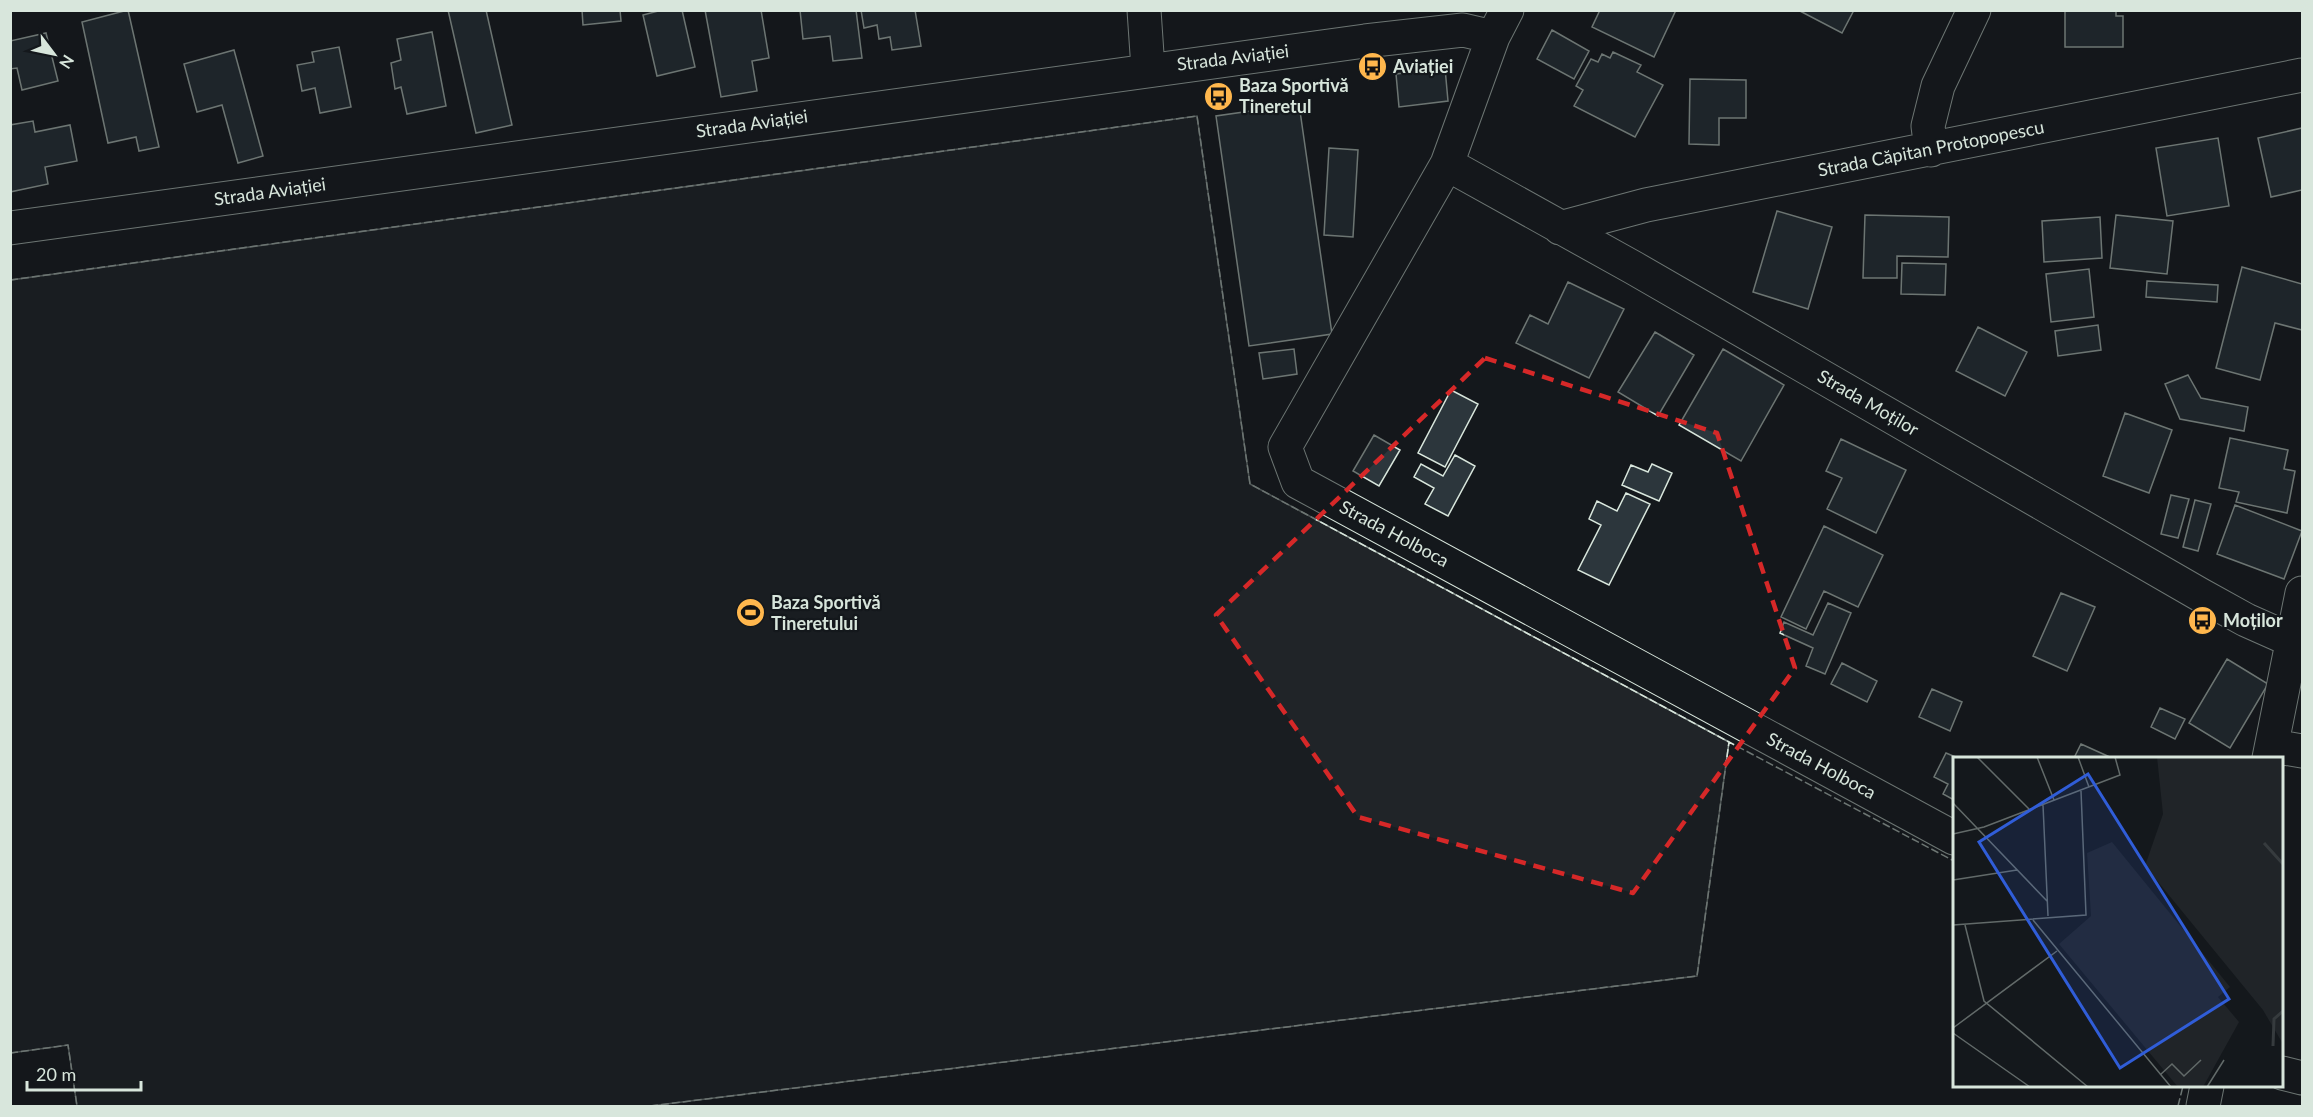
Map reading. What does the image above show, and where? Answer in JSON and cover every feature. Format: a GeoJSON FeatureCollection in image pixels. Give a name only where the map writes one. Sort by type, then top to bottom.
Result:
{"type":"FeatureCollection","features":[{"type":"Feature","properties":{"kind":"street"},"geometry":{"type":"LineString","coordinates":[[1144,10],[1148,69]]}},
{"type":"Feature","properties":{"kind":"street"},"geometry":{"type":"LineString","coordinates":[[1931,150],[1928,126],[1938,86],[1974,10]]}},
{"type":"Feature","properties":{"kind":"street","name":"Strada Aviației"},"geometry":{"type":"LineString","coordinates":[[10,228],[1148,69],[1500,24]]}},
{"type":"Feature","properties":{"kind":"street","name":"Strada Holboca"},"geometry":{"type":"LineString","coordinates":[[1500,24],[1447,164],[1285,447],[1298,482],[1953,837]]}},
{"type":"Feature","properties":{"kind":"street","name":"Strada Căpitan Protopopescu"},"geometry":{"type":"LineString","coordinates":[[1560,228],[1646,205],[2302,75]]}},
{"type":"Feature","properties":{"kind":"street","name":"Strada Moților"},"geometry":{"type":"LineString","coordinates":[[1447,164],[2199,594],[2246,620],[2292,640]]}},
{"type":"Feature","properties":{"kind":"street"},"geometry":{"type":"LineString","coordinates":[[2281,752],[2292,640],[2302,593]]}},
{"type":"Feature","properties":{"kind":"street"},"geometry":{"type":"LineString","coordinates":[[2283,1073],[2302,1078]]}},
{"type":"Feature","properties":{"kind":"street"},"geometry":{"type":"LineString","coordinates":[[2203,1107],[2207,1087]]}},
{"type":"Feature","properties":{"kind":"highlighted area"},"geometry":{"type":"Polygon","coordinates":[[[1485,358],[1717,433],[1795,668],[1633,893],[1358,817],[1216,615],[1485,358]]]}},
{"type":"Feature","properties":{"kind":"shaded area","name":"Baza Sportivă Tineretului"},"geometry":{"type":"Polygon","coordinates":[[[1197,116],[1250,484],[1729,742],[1697,976],[650,1106],[77,1106],[68,1045],[11,1053],[11,280],[1197,116]]]}},
{"type":"Feature","properties":{"kind":"building"},"geometry":{"type":"Polygon","coordinates":[[[128,10],[159,147],[139,151],[136,137],[108,143],[82,22],[128,10]]]}},
{"type":"Feature","properties":{"kind":"building"},"geometry":{"type":"Polygon","coordinates":[[[448,10],[486,10],[512,125],[476,133],[448,10]]]}},
{"type":"Feature","properties":{"kind":"building"},"geometry":{"type":"Polygon","coordinates":[[[582,10],[620,10],[621,21],[583,25],[582,10]]]}},
{"type":"Feature","properties":{"kind":"building"},"geometry":{"type":"Polygon","coordinates":[[[662,10],[682,10],[695,67],[657,76],[643,15],[662,10]]]}},
{"type":"Feature","properties":{"kind":"building"},"geometry":{"type":"Polygon","coordinates":[[[705,10],[761,10],[769,58],[752,61],[757,91],[721,97],[705,10]]]}},
{"type":"Feature","properties":{"kind":"building"},"geometry":{"type":"Polygon","coordinates":[[[800,10],[856,10],[862,58],[833,61],[830,36],[803,39],[800,10]]]}},
{"type":"Feature","properties":{"kind":"building"},"geometry":{"type":"Polygon","coordinates":[[[861,10],[915,10],[921,46],[892,50],[890,37],[879,39],[877,25],[864,28],[861,10]]]}},
{"type":"Feature","properties":{"kind":"building"},"geometry":{"type":"Polygon","coordinates":[[[1600,10],[1676,10],[1654,57],[1592,27],[1600,10]]]}},
{"type":"Feature","properties":{"kind":"building"},"geometry":{"type":"Polygon","coordinates":[[[1798,10],[1854,10],[1842,33],[1798,10]]]}},
{"type":"Feature","properties":{"kind":"building"},"geometry":{"type":"Polygon","coordinates":[[[2065,10],[2116,10],[2116,16],[2123,16],[2123,47],[2065,47],[2065,10]]]}},
{"type":"Feature","properties":{"kind":"building"},"geometry":{"type":"Polygon","coordinates":[[[1552,30],[1589,51],[1574,79],[1537,59],[1552,30]]]}},
{"type":"Feature","properties":{"kind":"building"},"geometry":{"type":"Polygon","coordinates":[[[432,32],[446,106],[407,114],[401,87],[395,89],[391,63],[401,60],[397,39],[432,32]]]}},
{"type":"Feature","properties":{"kind":"building"},"geometry":{"type":"Polygon","coordinates":[[[46,33],[58,81],[22,90],[17,68],[10,69],[10,41],[46,33]]]}},
{"type":"Feature","properties":{"kind":"building"},"geometry":{"type":"Polygon","coordinates":[[[339,47],[351,107],[320,113],[315,88],[302,91],[297,65],[314,62],[312,52],[339,47]]]}},
{"type":"Feature","properties":{"kind":"building"},"geometry":{"type":"Polygon","coordinates":[[[234,50],[263,156],[238,163],[222,105],[197,112],[184,64],[234,50]]]}},
{"type":"Feature","properties":{"kind":"building"},"geometry":{"type":"Polygon","coordinates":[[[1613,52],[1641,65],[1637,72],[1663,85],[1635,137],[1574,106],[1583,90],[1576,86],[1591,59],[1598,62],[1602,54],[1610,58],[1613,52]]]}},
{"type":"Feature","properties":{"kind":"building"},"geometry":{"type":"Polygon","coordinates":[[[1445,68],[1448,101],[1399,107],[1396,74],[1445,68]]]}},
{"type":"Feature","properties":{"kind":"building"},"geometry":{"type":"Polygon","coordinates":[[[1690,79],[1746,80],[1746,118],[1719,118],[1719,145],[1689,144],[1690,79]]]}},
{"type":"Feature","properties":{"kind":"building"},"geometry":{"type":"Polygon","coordinates":[[[1299,104],[1332,334],[1249,346],[1216,116],[1299,104]]]}},
{"type":"Feature","properties":{"kind":"building"},"geometry":{"type":"Polygon","coordinates":[[[33,121],[35,132],[70,125],[77,161],[45,167],[48,184],[10,192],[10,125],[33,121]]]}},
{"type":"Feature","properties":{"kind":"building"},"geometry":{"type":"Polygon","coordinates":[[[2302,128],[2302,190],[2271,197],[2258,138],[2302,128]]]}},
{"type":"Feature","properties":{"kind":"building"},"geometry":{"type":"Polygon","coordinates":[[[2218,138],[2229,206],[2167,216],[2156,148],[2218,138]]]}},
{"type":"Feature","properties":{"kind":"building"},"geometry":{"type":"Polygon","coordinates":[[[1329,148],[1358,150],[1353,237],[1324,235],[1329,148]]]}},
{"type":"Feature","properties":{"kind":"building"},"geometry":{"type":"Polygon","coordinates":[[[1777,211],[1832,227],[1808,309],[1753,292],[1777,211]]]}},
{"type":"Feature","properties":{"kind":"building"},"geometry":{"type":"Polygon","coordinates":[[[1865,215],[1949,217],[1948,257],[1897,256],[1897,278],[1863,278],[1865,215]]]}},
{"type":"Feature","properties":{"kind":"building"},"geometry":{"type":"Polygon","coordinates":[[[2116,215],[2173,221],[2167,274],[2110,268],[2116,215]]]}},
{"type":"Feature","properties":{"kind":"building"},"geometry":{"type":"Polygon","coordinates":[[[2100,217],[2102,258],[2044,262],[2042,221],[2100,217]]]}},
{"type":"Feature","properties":{"kind":"building"},"geometry":{"type":"Polygon","coordinates":[[[1902,263],[1946,264],[1945,295],[1901,294],[1902,263]]]}},
{"type":"Feature","properties":{"kind":"building"},"geometry":{"type":"Polygon","coordinates":[[[2242,267],[2302,284],[2302,330],[2275,323],[2260,380],[2216,368],[2242,267]]]}},
{"type":"Feature","properties":{"kind":"building"},"geometry":{"type":"Polygon","coordinates":[[[2089,269],[2094,317],[2051,322],[2046,274],[2089,269]]]}},
{"type":"Feature","properties":{"kind":"building"},"geometry":{"type":"Polygon","coordinates":[[[2147,281],[2218,285],[2217,302],[2146,297],[2147,281]]]}},
{"type":"Feature","properties":{"kind":"building"},"geometry":{"type":"Polygon","coordinates":[[[1568,282],[1624,309],[1589,378],[1516,343],[1530,315],[1548,324],[1568,282]]]}},
{"type":"Feature","properties":{"kind":"building"},"geometry":{"type":"Polygon","coordinates":[[[2098,325],[2101,350],[2058,356],[2055,331],[2098,325]]]}},
{"type":"Feature","properties":{"kind":"building"},"geometry":{"type":"Polygon","coordinates":[[[1978,327],[2027,352],[2005,396],[1956,371],[1978,327]]]}},
{"type":"Feature","properties":{"kind":"building"},"geometry":{"type":"Polygon","coordinates":[[[1655,332],[1694,355],[1658,416],[1618,392],[1655,332]]]}},
{"type":"Feature","properties":{"kind":"building"},"geometry":{"type":"Polygon","coordinates":[[[1294,349],[1297,374],[1263,379],[1259,353],[1294,349]]]}},
{"type":"Feature","properties":{"kind":"building"},"geometry":{"type":"Polygon","coordinates":[[[1723,349],[1784,385],[1741,461],[1679,425],[1723,349]]]}},
{"type":"Feature","properties":{"kind":"building"},"geometry":{"type":"Polygon","coordinates":[[[2188,375],[2201,398],[2248,407],[2244,431],[2180,419],[2165,384],[2188,375]]]}},
{"type":"Feature","properties":{"kind":"building"},"geometry":{"type":"Polygon","coordinates":[[[1451,390],[1478,404],[1445,467],[1418,453],[1451,390]]]}},
{"type":"Feature","properties":{"kind":"building"},"geometry":{"type":"Polygon","coordinates":[[[2125,413],[2172,430],[2149,493],[2103,476],[2125,413]]]}},
{"type":"Feature","properties":{"kind":"building"},"geometry":{"type":"Polygon","coordinates":[[[1374,435],[1400,450],[1379,486],[1353,471],[1374,435]]]}},
{"type":"Feature","properties":{"kind":"building"},"geometry":{"type":"Polygon","coordinates":[[[2230,438],[2288,450],[2284,469],[2295,471],[2287,513],[2236,502],[2239,492],[2219,488],[2230,438]]]}},
{"type":"Feature","properties":{"kind":"building"},"geometry":{"type":"Polygon","coordinates":[[[1841,439],[1906,470],[1876,533],[1827,509],[1842,478],[1826,471],[1841,439]]]}},
{"type":"Feature","properties":{"kind":"building"},"geometry":{"type":"Polygon","coordinates":[[[1455,455],[1475,466],[1448,516],[1425,504],[1434,488],[1414,477],[1421,464],[1443,476],[1455,455]]]}},
{"type":"Feature","properties":{"kind":"building"},"geometry":{"type":"Polygon","coordinates":[[[1652,464],[1672,473],[1659,501],[1622,485],[1631,465],[1648,472],[1652,464]]]}},
{"type":"Feature","properties":{"kind":"building"},"geometry":{"type":"Polygon","coordinates":[[[1626,493],[1650,504],[1609,585],[1578,570],[1601,525],[1589,519],[1597,501],[1617,511],[1626,493]]]}},
{"type":"Feature","properties":{"kind":"building"},"geometry":{"type":"Polygon","coordinates":[[[2171,495],[2189,499],[2178,538],[2161,534],[2171,495]]]}},
{"type":"Feature","properties":{"kind":"building"},"geometry":{"type":"Polygon","coordinates":[[[2195,500],[2211,504],[2198,551],[2183,547],[2195,500]]]}},
{"type":"Feature","properties":{"kind":"building"},"geometry":{"type":"Polygon","coordinates":[[[2235,505],[2302,531],[2284,579],[2217,554],[2235,505]]]}},
{"type":"Feature","properties":{"kind":"building"},"geometry":{"type":"Polygon","coordinates":[[[1824,526],[1883,555],[1858,607],[1824,591],[1806,629],[1781,617],[1824,526]]]}},
{"type":"Feature","properties":{"kind":"building"},"geometry":{"type":"Polygon","coordinates":[[[2061,593],[2095,607],[2067,671],[2033,656],[2061,593]]]}},
{"type":"Feature","properties":{"kind":"building"},"geometry":{"type":"Polygon","coordinates":[[[1828,603],[1851,613],[1825,674],[1806,666],[1813,648],[1780,633],[1784,622],[1813,635],[1828,603]]]}},
{"type":"Feature","properties":{"kind":"building"},"geometry":{"type":"Polygon","coordinates":[[[2227,659],[2268,684],[2230,748],[2189,723],[2227,659]]]}},
{"type":"Feature","properties":{"kind":"building"},"geometry":{"type":"Polygon","coordinates":[[[1842,663],[1877,681],[1867,702],[1831,684],[1842,663]]]}},
{"type":"Feature","properties":{"kind":"building"},"geometry":{"type":"Polygon","coordinates":[[[1932,689],[1962,702],[1950,731],[1919,717],[1932,689]]]}},
{"type":"Feature","properties":{"kind":"building"},"geometry":{"type":"Polygon","coordinates":[[[2160,708],[2185,719],[2175,739],[2151,727],[2160,708]]]}},
{"type":"Feature","properties":{"kind":"building"},"geometry":{"type":"Polygon","coordinates":[[[2081,744],[2110,757],[2074,757],[2081,744]]]}},
{"type":"Feature","properties":{"kind":"building"},"geometry":{"type":"Polygon","coordinates":[[[1946,753],[1956,757],[1953,757],[1953,799],[1943,794],[1948,784],[1934,777],[1946,753]]]}},
{"type":"Feature","properties":{"kind":"fence"},"geometry":{"type":"LineString","coordinates":[[10,280],[1197,116],[1250,484],[1953,860]]}},
{"type":"Feature","properties":{"kind":"fence"},"geometry":{"type":"LineString","coordinates":[[650,1106],[1697,976],[1729,742]]}},
{"type":"Feature","properties":{"kind":"fence"},"geometry":{"type":"LineString","coordinates":[[10,1053],[68,1045],[77,1106]]}},
{"type":"Feature","properties":{"kind":"fence"},"geometry":{"type":"LineString","coordinates":[[2178,1106],[2183,1087]]}},
{"type":"Feature","properties":{"kind":"place","name":"Aviației"},"geometry":{"type":"Point","coordinates":[1372,67]}},
{"type":"Feature","properties":{"kind":"place","name":"Baza Sportivă Tineretul"},"geometry":{"type":"Point","coordinates":[1218,96]}},
{"type":"Feature","properties":{"kind":"place","name":"Baza Sportivă Tineretului"},"geometry":{"type":"Point","coordinates":[750,613]}},
{"type":"Feature","properties":{"kind":"place","name":"Moților"},"geometry":{"type":"Point","coordinates":[2202,621]}}]}
